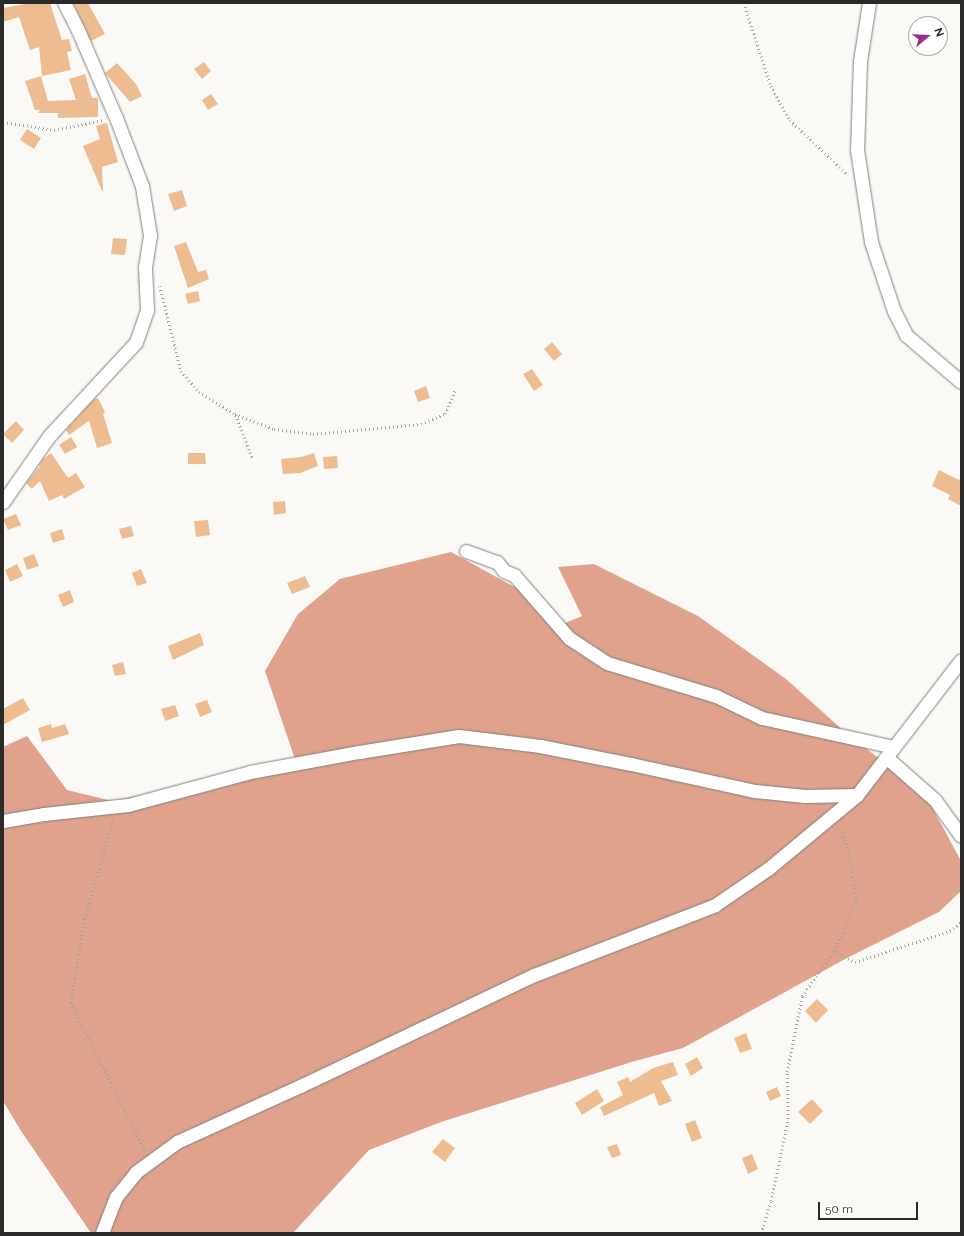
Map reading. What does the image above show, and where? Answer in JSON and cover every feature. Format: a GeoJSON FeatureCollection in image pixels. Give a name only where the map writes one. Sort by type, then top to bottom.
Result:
{"type":"FeatureCollection","features":[{"type":"Feature","properties":{"kind":"street"},"geometry":{"type":"LineString","coordinates":[[3,502],[50,436],[136,342],[147,310],[145,267],[150,235],[142,186],[116,118],[77,28],[64,3]]}},
{"type":"Feature","properties":{"kind":"street"},"geometry":{"type":"LineString","coordinates":[[869,3],[860,61],[857,150],[871,242],[894,311],[906,335],[961,382]]}},
{"type":"Feature","properties":{"kind":"street"},"geometry":{"type":"LineString","coordinates":[[466,551],[497,562],[504,571],[514,575],[569,638],[607,663],[716,696],[762,718],[890,752],[935,800],[961,836]]}},
{"type":"Feature","properties":{"kind":"street"},"geometry":{"type":"LineString","coordinates":[[102,1233],[116,1197],[136,1172],[177,1142],[300,1086],[534,975],[715,905],[769,868],[857,795],[960,663]]}},
{"type":"Feature","properties":{"kind":"street"},"geometry":{"type":"LineString","coordinates":[[3,821],[44,814],[119,806],[250,772],[359,752],[460,736],[540,746],[755,791],[805,796],[857,795]]}},
{"type":"Feature","properties":{"kind":"path"},"geometry":{"type":"LineString","coordinates":[[744,3],[771,86],[790,120],[863,189]]}},
{"type":"Feature","properties":{"kind":"path"},"geometry":{"type":"LineString","coordinates":[[3,122],[54,130],[116,118]]}},
{"type":"Feature","properties":{"kind":"path"},"geometry":{"type":"LineString","coordinates":[[160,285],[181,371],[199,392],[236,414],[274,429],[313,434],[421,424],[445,414],[455,390]]}},
{"type":"Feature","properties":{"kind":"path"},"geometry":{"type":"LineString","coordinates":[[236,414],[253,459]]}},
{"type":"Feature","properties":{"kind":"path"},"geometry":{"type":"LineString","coordinates":[[119,806],[85,919],[71,1003],[151,1162]]}},
{"type":"Feature","properties":{"kind":"path"},"geometry":{"type":"LineString","coordinates":[[761,1233],[771,1201],[788,1119],[787,1072],[802,996],[834,951],[856,901],[848,848],[834,814]]}},
{"type":"Feature","properties":{"kind":"path"},"geometry":{"type":"LineString","coordinates":[[834,951],[855,962],[950,931],[961,922]]}},
{"type":"Feature","properties":{"kind":"shaded area"},"geometry":{"type":"Polygon","coordinates":[[[451,552],[533,597],[565,623],[582,616],[558,567],[594,564],[698,616],[786,679],[846,733],[925,794],[961,861],[961,891],[939,912],[847,958],[683,1048],[635,1061],[441,1122],[369,1150],[293,1233],[91,1233],[21,1131],[3,1101],[3,747],[27,736],[67,790],[112,801],[297,765],[265,671],[298,614],[340,579],[451,552]]]}},
{"type":"Feature","properties":{"kind":"building"},"geometry":{"type":"Polygon","coordinates":[[[30,3],[50,3],[62,40],[69,39],[72,51],[67,52],[71,70],[42,76],[39,47],[30,50],[19,17],[3,22],[3,8],[30,3]]]}},
{"type":"Feature","properties":{"kind":"building"},"geometry":{"type":"Polygon","coordinates":[[[73,3],[88,3],[105,34],[91,41],[73,3]]]}},
{"type":"Feature","properties":{"kind":"building"},"geometry":{"type":"Polygon","coordinates":[[[204,62],[211,71],[202,79],[194,69],[204,62]]]}},
{"type":"Feature","properties":{"kind":"building"},"geometry":{"type":"Polygon","coordinates":[[[117,63],[136,84],[142,96],[130,102],[105,73],[117,63]]]}},
{"type":"Feature","properties":{"kind":"building"},"geometry":{"type":"Polygon","coordinates":[[[85,74],[92,98],[98,98],[98,117],[58,118],[58,113],[38,113],[40,110],[35,110],[25,81],[41,76],[48,101],[76,100],[69,79],[85,74]]]}},
{"type":"Feature","properties":{"kind":"building"},"geometry":{"type":"Polygon","coordinates":[[[211,94],[218,104],[208,110],[202,100],[211,94]]]}},
{"type":"Feature","properties":{"kind":"building"},"geometry":{"type":"Polygon","coordinates":[[[107,123],[118,162],[102,167],[102,191],[83,146],[100,139],[96,126],[107,123]]]}},
{"type":"Feature","properties":{"kind":"building"},"geometry":{"type":"Polygon","coordinates":[[[27,129],[41,138],[34,149],[20,140],[27,129]]]}},
{"type":"Feature","properties":{"kind":"building"},"geometry":{"type":"Polygon","coordinates":[[[182,190],[187,206],[174,211],[168,194],[182,190]]]}},
{"type":"Feature","properties":{"kind":"building"},"geometry":{"type":"Polygon","coordinates":[[[113,238],[127,239],[125,255],[111,254],[113,238]]]}},
{"type":"Feature","properties":{"kind":"building"},"geometry":{"type":"Polygon","coordinates":[[[186,242],[198,272],[206,270],[209,279],[188,288],[174,246],[186,242]]]}},
{"type":"Feature","properties":{"kind":"building"},"geometry":{"type":"Polygon","coordinates":[[[198,291],[200,301],[188,304],[185,294],[198,291]]]}},
{"type":"Feature","properties":{"kind":"building"},"geometry":{"type":"Polygon","coordinates":[[[552,342],[562,354],[554,361],[544,349],[552,342]]]}},
{"type":"Feature","properties":{"kind":"building"},"geometry":{"type":"Polygon","coordinates":[[[532,369],[543,385],[534,391],[523,374],[532,369]]]}},
{"type":"Feature","properties":{"kind":"building"},"geometry":{"type":"Polygon","coordinates":[[[426,386],[430,398],[418,402],[414,391],[426,386]]]}},
{"type":"Feature","properties":{"kind":"building"},"geometry":{"type":"Polygon","coordinates":[[[98,398],[105,412],[103,414],[112,443],[97,448],[89,421],[69,435],[66,430],[93,400],[98,398]]]}},
{"type":"Feature","properties":{"kind":"building"},"geometry":{"type":"Polygon","coordinates":[[[16,421],[24,430],[12,443],[3,434],[16,421]]]}},
{"type":"Feature","properties":{"kind":"building"},"geometry":{"type":"Polygon","coordinates":[[[71,437],[77,447],[65,454],[59,445],[71,437]]]}},
{"type":"Feature","properties":{"kind":"building"},"geometry":{"type":"Polygon","coordinates":[[[51,453],[68,478],[76,473],[85,487],[64,499],[62,495],[49,501],[40,481],[32,489],[26,483],[40,466],[39,465],[43,459],[51,453]]]}},
{"type":"Feature","properties":{"kind":"building"},"geometry":{"type":"Polygon","coordinates":[[[188,453],[205,453],[206,464],[188,464],[188,453]]]}},
{"type":"Feature","properties":{"kind":"building"},"geometry":{"type":"Polygon","coordinates":[[[314,453],[318,466],[300,473],[283,474],[281,459],[301,457],[314,453]]]}},
{"type":"Feature","properties":{"kind":"building"},"geometry":{"type":"Polygon","coordinates":[[[337,456],[338,468],[324,469],[323,457],[337,456]]]}},
{"type":"Feature","properties":{"kind":"building"},"geometry":{"type":"Polygon","coordinates":[[[939,470],[959,480],[961,476],[961,506],[948,499],[950,495],[932,486],[939,470]]]}},
{"type":"Feature","properties":{"kind":"building"},"geometry":{"type":"Polygon","coordinates":[[[285,501],[286,513],[274,515],[273,502],[285,501]]]}},
{"type":"Feature","properties":{"kind":"building"},"geometry":{"type":"Polygon","coordinates":[[[16,514],[21,525],[8,530],[3,519],[16,514]]]}},
{"type":"Feature","properties":{"kind":"building"},"geometry":{"type":"Polygon","coordinates":[[[208,520],[210,535],[196,537],[194,521],[208,520]]]}},
{"type":"Feature","properties":{"kind":"building"},"geometry":{"type":"Polygon","coordinates":[[[131,526],[134,536],[122,539],[119,529],[131,526]]]}},
{"type":"Feature","properties":{"kind":"building"},"geometry":{"type":"Polygon","coordinates":[[[62,529],[65,539],[53,543],[50,533],[62,529]]]}},
{"type":"Feature","properties":{"kind":"building"},"geometry":{"type":"Polygon","coordinates":[[[34,554],[39,566],[27,570],[23,558],[34,554]]]}},
{"type":"Feature","properties":{"kind":"building"},"geometry":{"type":"Polygon","coordinates":[[[17,564],[23,576],[10,582],[5,570],[17,564]]]}},
{"type":"Feature","properties":{"kind":"building"},"geometry":{"type":"Polygon","coordinates":[[[141,569],[147,583],[137,586],[132,573],[141,569]]]}},
{"type":"Feature","properties":{"kind":"building"},"geometry":{"type":"Polygon","coordinates":[[[305,576],[310,587],[292,594],[287,583],[305,576]]]}},
{"type":"Feature","properties":{"kind":"building"},"geometry":{"type":"Polygon","coordinates":[[[70,590],[74,602],[63,607],[58,595],[70,590]]]}},
{"type":"Feature","properties":{"kind":"building"},"geometry":{"type":"Polygon","coordinates":[[[200,633],[204,645],[173,660],[168,646],[200,633]]]}},
{"type":"Feature","properties":{"kind":"building"},"geometry":{"type":"Polygon","coordinates":[[[123,662],[126,674],[115,676],[112,665],[123,662]]]}},
{"type":"Feature","properties":{"kind":"building"},"geometry":{"type":"Polygon","coordinates":[[[23,698],[30,710],[3,725],[3,709],[23,698]]]}},
{"type":"Feature","properties":{"kind":"building"},"geometry":{"type":"Polygon","coordinates":[[[207,700],[212,712],[200,717],[195,704],[207,700]]]}},
{"type":"Feature","properties":{"kind":"building"},"geometry":{"type":"Polygon","coordinates":[[[175,705],[179,716],[165,721],[161,709],[175,705]]]}},
{"type":"Feature","properties":{"kind":"building"},"geometry":{"type":"Polygon","coordinates":[[[51,724],[52,728],[65,724],[69,734],[42,742],[38,728],[51,724]]]}},
{"type":"Feature","properties":{"kind":"building"},"geometry":{"type":"Polygon","coordinates":[[[817,999],[828,1010],[816,1023],[805,1011],[817,999]]]}},
{"type":"Feature","properties":{"kind":"building"},"geometry":{"type":"Polygon","coordinates":[[[746,1033],[752,1049],[740,1053],[734,1038],[746,1033]]]}},
{"type":"Feature","properties":{"kind":"building"},"geometry":{"type":"Polygon","coordinates":[[[697,1057],[703,1068],[691,1076],[685,1064],[697,1057]]]}},
{"type":"Feature","properties":{"kind":"building"},"geometry":{"type":"Polygon","coordinates":[[[673,1062],[678,1075],[661,1081],[672,1101],[659,1106],[654,1093],[604,1116],[600,1107],[623,1095],[617,1082],[628,1077],[630,1082],[653,1068],[673,1062]]]}},
{"type":"Feature","properties":{"kind":"building"},"geometry":{"type":"Polygon","coordinates":[[[777,1087],[781,1096],[770,1101],[766,1092],[777,1087]]]}},
{"type":"Feature","properties":{"kind":"building"},"geometry":{"type":"Polygon","coordinates":[[[597,1089],[604,1101],[582,1115],[575,1103],[597,1089]]]}},
{"type":"Feature","properties":{"kind":"building"},"geometry":{"type":"Polygon","coordinates":[[[812,1099],[823,1111],[810,1124],[798,1112],[812,1099]]]}},
{"type":"Feature","properties":{"kind":"building"},"geometry":{"type":"Polygon","coordinates":[[[695,1120],[702,1138],[692,1142],[685,1124],[695,1120]]]}},
{"type":"Feature","properties":{"kind":"building"},"geometry":{"type":"Polygon","coordinates":[[[443,1139],[455,1148],[445,1162],[432,1152],[443,1139]]]}},
{"type":"Feature","properties":{"kind":"building"},"geometry":{"type":"Polygon","coordinates":[[[617,1144],[621,1155],[612,1158],[607,1147],[617,1144]]]}},
{"type":"Feature","properties":{"kind":"building"},"geometry":{"type":"Polygon","coordinates":[[[752,1154],[758,1169],[748,1174],[742,1158],[752,1154]]]}}]}
